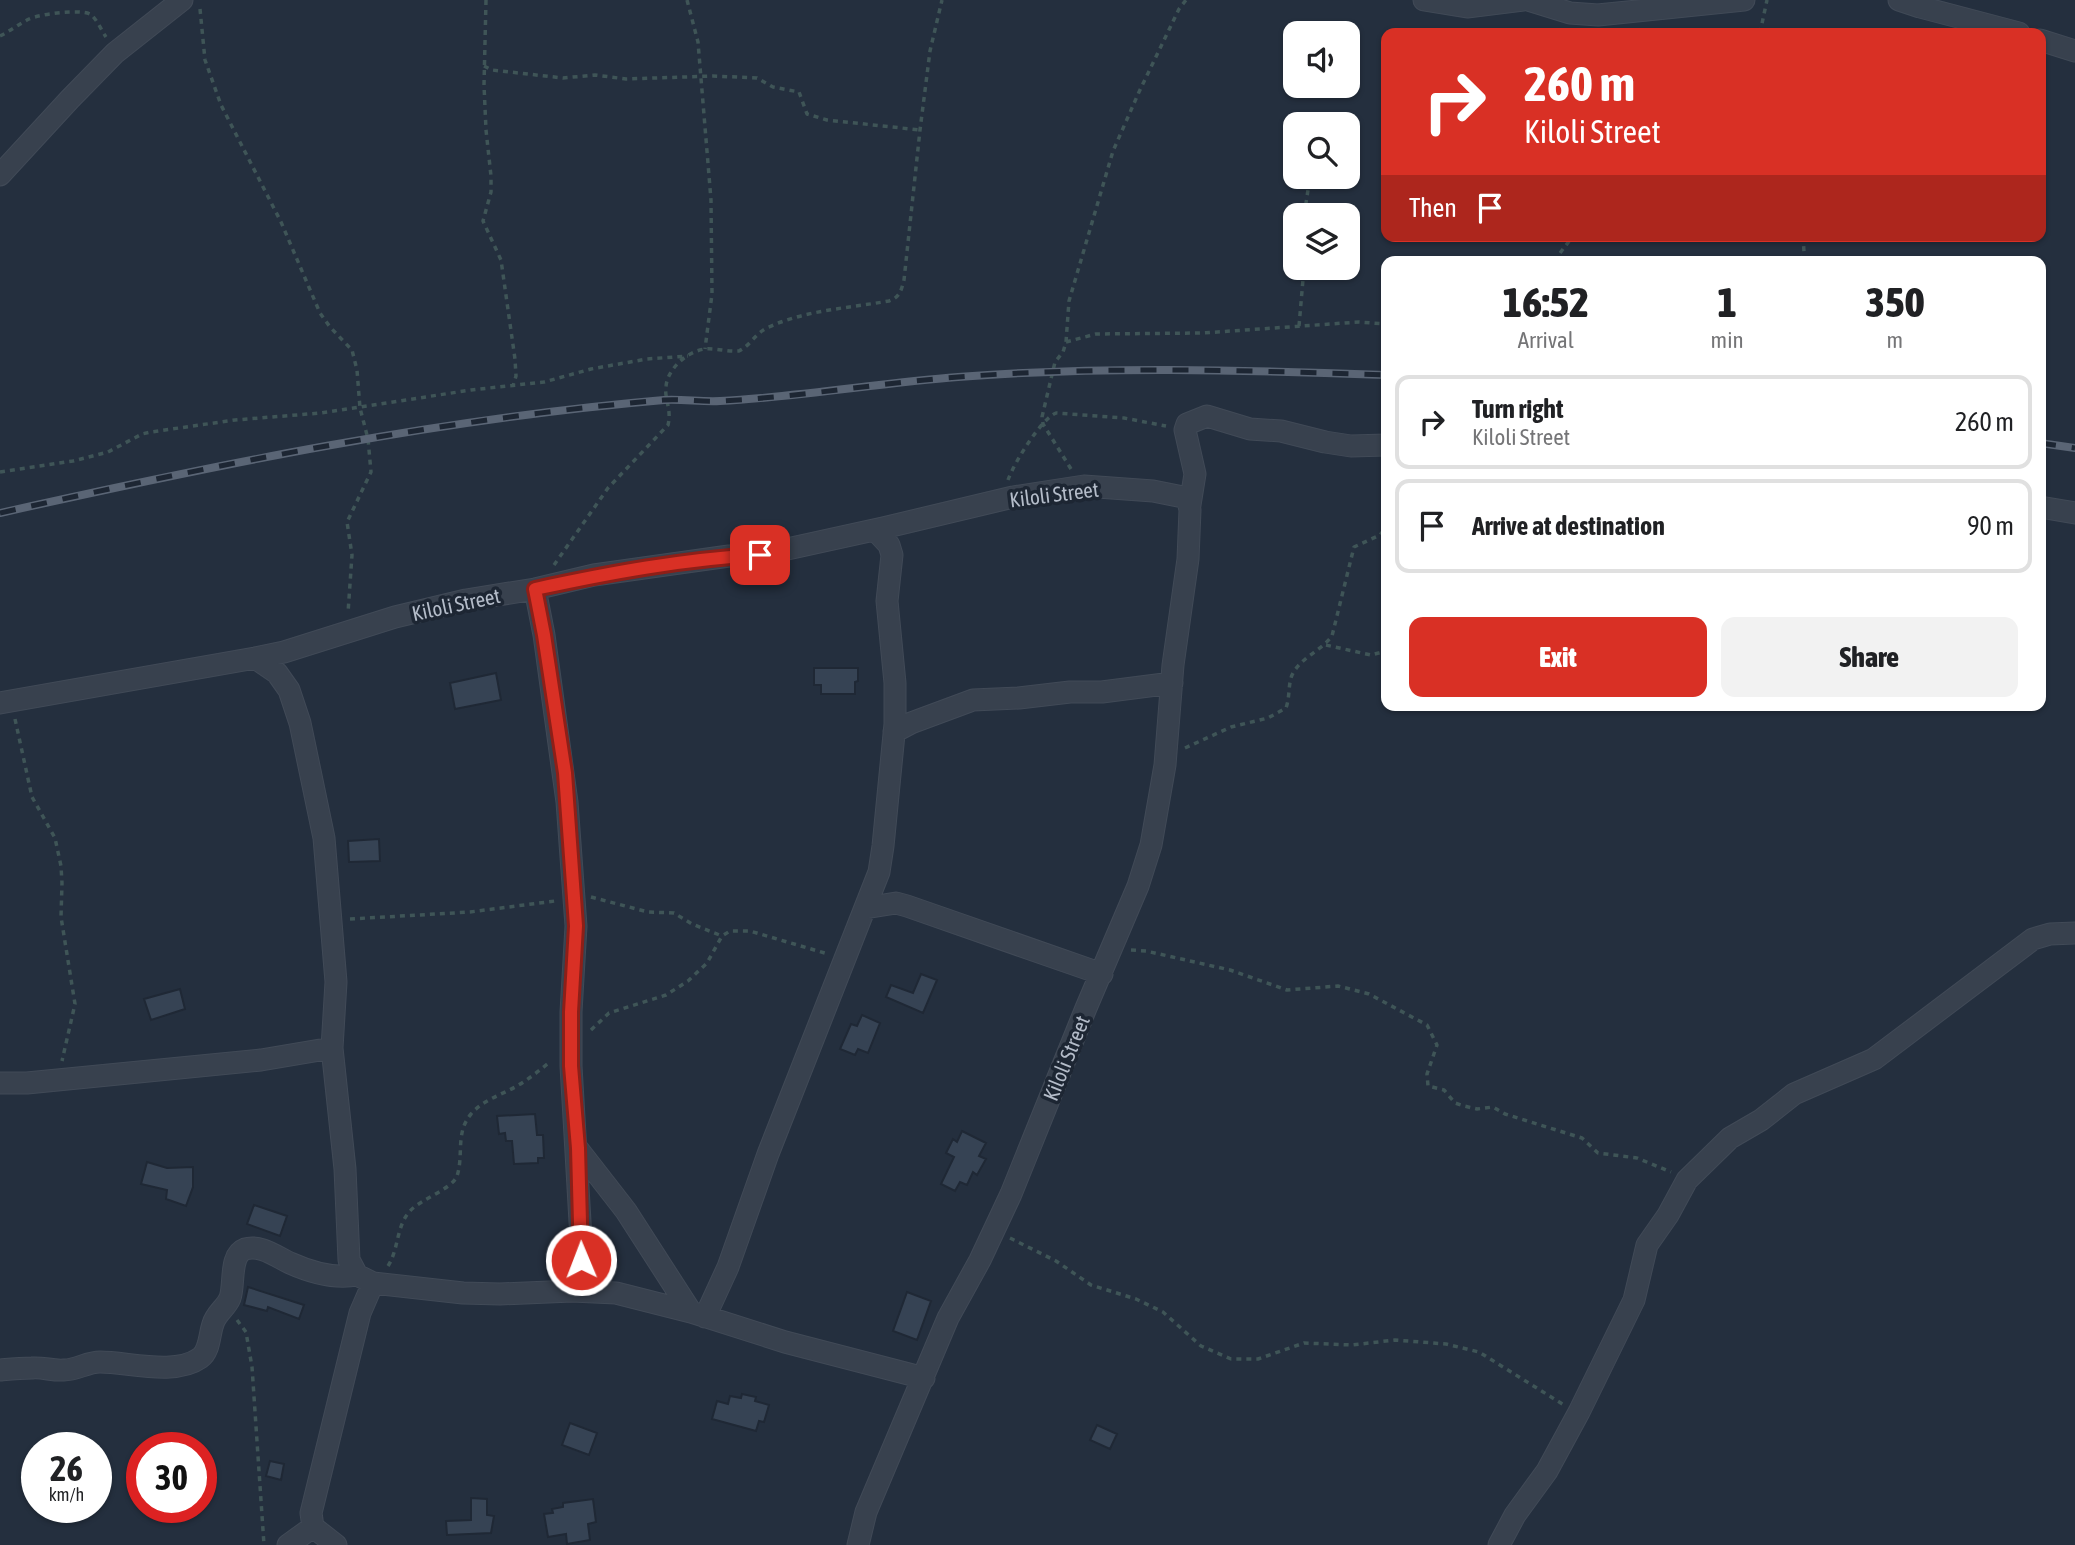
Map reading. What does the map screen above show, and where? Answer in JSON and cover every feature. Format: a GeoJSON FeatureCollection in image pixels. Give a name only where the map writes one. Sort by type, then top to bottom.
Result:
{"type":"FeatureCollection","features":[{"type":"Feature","properties":{"kind":"street"},"geometry":{"type":"LineString","coordinates":[[1424,0],[1467,7],[1523,0]]}},
{"type":"Feature","properties":{"kind":"street"},"geometry":{"type":"LineString","coordinates":[[1528,0],[1570,13],[1598,15],[1744,0]]}},
{"type":"Feature","properties":{"kind":"street"},"geometry":{"type":"LineString","coordinates":[[1899,0],[2001,28]]}},
{"type":"Feature","properties":{"kind":"street"},"geometry":{"type":"LineString","coordinates":[[0,175],[116,53],[183,3]]}},
{"type":"Feature","properties":{"kind":"street"},"geometry":{"type":"LineString","coordinates":[[2046,42],[2075,51]]}},
{"type":"Feature","properties":{"kind":"street"},"geometry":{"type":"LineString","coordinates":[[1190,505],[1195,474],[1185,430],[1187,424],[1207,416],[1250,429],[1281,431],[1325,442],[1351,446],[1381,444]]}},
{"type":"Feature","properties":{"kind":"street","name":"Kiloli Street"},"geometry":{"type":"LineString","coordinates":[[6,702],[284,652],[339,634],[466,600],[535,589],[594,575],[729,556],[760,555],[993,501],[1084,486],[1183,497],[1190,505],[1188,559],[1172,683],[1166,765],[1145,864],[1106,966],[1086,1008],[1032,1143],[993,1231],[948,1318],[866,1512],[858,1545]]}},
{"type":"Feature","properties":{"kind":"street"},"geometry":{"type":"LineString","coordinates":[[2046,508],[2075,513]]}},
{"type":"Feature","properties":{"kind":"street"},"geometry":{"type":"LineString","coordinates":[[698,1314],[728,1267],[768,1154],[879,872],[894,732],[895,683],[886,594],[892,555],[889,545],[875,530]]}},
{"type":"Feature","properties":{"kind":"street"},"geometry":{"type":"LineString","coordinates":[[535,589],[565,773],[576,926],[571,1045],[573,1111],[578,1148],[581,1260],[572,1291]]}},
{"type":"Feature","properties":{"kind":"street"},"geometry":{"type":"LineString","coordinates":[[255,658],[284,680],[300,723],[324,838],[336,982],[332,1048],[345,1169],[349,1260],[365,1279],[360,1313],[311,1513],[313,1527],[336,1545]]}},
{"type":"Feature","properties":{"kind":"street"},"geometry":{"type":"LineString","coordinates":[[894,732],[974,700],[1102,692],[1172,683]]}},
{"type":"Feature","properties":{"kind":"street"},"geometry":{"type":"LineString","coordinates":[[865,908],[896,903],[1106,966]]}},
{"type":"Feature","properties":{"kind":"street"},"geometry":{"type":"LineString","coordinates":[[1499,1545],[1515,1515],[1546,1471],[1579,1412],[1634,1300],[1647,1245],[1668,1215],[1687,1180],[1730,1138],[1761,1120],[1794,1094],[1874,1059],[2033,939],[2050,934],[2075,933]]}},
{"type":"Feature","properties":{"kind":"street"},"geometry":{"type":"LineString","coordinates":[[0,1083],[261,1060],[332,1048]]}},
{"type":"Feature","properties":{"kind":"street"},"geometry":{"type":"LineString","coordinates":[[578,1148],[698,1314]]}},
{"type":"Feature","properties":{"kind":"street"},"geometry":{"type":"LineString","coordinates":[[0,1370],[34,1367],[62,1370],[98,1362],[153,1367],[189,1363],[199,1359],[204,1354],[215,1317],[231,1295],[238,1253],[253,1248],[269,1252],[291,1264],[336,1277],[463,1293],[616,1293],[698,1314],[785,1342],[924,1378]]}},
{"type":"Feature","properties":{"kind":"street"},"geometry":{"type":"LineString","coordinates":[[288,1545],[313,1527]]}},
{"type":"Feature","properties":{"kind":"path"},"geometry":{"type":"LineString","coordinates":[[198,0],[205,60],[221,105],[285,230],[320,313],[352,350],[357,370],[360,408],[372,471],[347,522],[352,555],[349,606],[347,618],[339,634]]}},
{"type":"Feature","properties":{"kind":"path"},"geometry":{"type":"LineString","coordinates":[[486,0],[484,66],[491,192],[483,221],[501,260],[515,359],[516,376],[513,386]]}},
{"type":"Feature","properties":{"kind":"path"},"geometry":{"type":"LineString","coordinates":[[687,0],[698,42],[712,240],[712,295],[705,349]]}},
{"type":"Feature","properties":{"kind":"path"},"geometry":{"type":"LineString","coordinates":[[535,589],[608,488],[668,425],[670,412],[666,384],[674,368],[689,356],[705,349],[739,351],[760,331],[794,318],[897,298],[904,281],[932,41],[942,0]]}},
{"type":"Feature","properties":{"kind":"path"},"geometry":{"type":"LineString","coordinates":[[1084,486],[1044,424],[1043,408],[1052,373],[1066,342],[1069,300],[1113,151],[1179,9],[1186,0]]}},
{"type":"Feature","properties":{"kind":"path"},"geometry":{"type":"LineString","coordinates":[[1761,28],[1767,0]]}},
{"type":"Feature","properties":{"kind":"path"},"geometry":{"type":"LineString","coordinates":[[0,36],[40,16],[87,13],[95,19],[116,53]]}},
{"type":"Feature","properties":{"kind":"path"},"geometry":{"type":"LineString","coordinates":[[484,66],[492,70],[564,78],[595,75],[626,79],[757,78],[773,87],[799,92],[807,114],[827,120],[920,130]]}},
{"type":"Feature","properties":{"kind":"path"},"geometry":{"type":"LineString","coordinates":[[1558,256],[1568,242]]}},
{"type":"Feature","properties":{"kind":"path"},"geometry":{"type":"LineString","coordinates":[[1299,326],[1303,280]]}},
{"type":"Feature","properties":{"kind":"path"},"geometry":{"type":"LineString","coordinates":[[1066,342],[1096,334],[1203,332],[1359,322],[1381,324]]}},
{"type":"Feature","properties":{"kind":"path"},"geometry":{"type":"LineString","coordinates":[[0,472],[74,461],[108,452],[150,432],[235,420],[360,408],[544,382],[592,369],[647,359],[689,356]]}},
{"type":"Feature","properties":{"kind":"path"},"geometry":{"type":"LineString","coordinates":[[993,501],[1007,485],[1019,455],[1046,419],[1056,413],[1124,418],[1163,426],[1193,421]]}},
{"type":"Feature","properties":{"kind":"path"},"geometry":{"type":"LineString","coordinates":[[1166,765],[1190,744],[1231,727],[1280,713],[1286,708],[1292,676],[1297,667],[1326,645],[1332,636],[1354,547],[1381,534]]}},
{"type":"Feature","properties":{"kind":"path"},"geometry":{"type":"LineString","coordinates":[[1326,645],[1371,656],[1381,653]]}},
{"type":"Feature","properties":{"kind":"path"},"geometry":{"type":"LineString","coordinates":[[6,702],[29,788],[55,838],[61,866],[61,917],[75,1004],[56,1079]]}},
{"type":"Feature","properties":{"kind":"path"},"geometry":{"type":"LineString","coordinates":[[332,918],[364,919],[524,907],[573,893],[615,901],[641,910],[674,913],[692,924],[722,936]]}},
{"type":"Feature","properties":{"kind":"path"},"geometry":{"type":"LineString","coordinates":[[365,1279],[390,1264],[407,1213],[424,1199],[453,1184],[457,1176],[463,1124],[472,1112],[532,1076],[609,1013],[666,995],[695,976],[722,936],[730,931],[750,931],[809,947],[843,960]]}},
{"type":"Feature","properties":{"kind":"path"},"geometry":{"type":"LineString","coordinates":[[1106,966],[1131,950],[1146,951],[1230,970],[1287,990],[1338,986],[1369,995],[1427,1025],[1437,1045],[1427,1074],[1428,1086],[1444,1090],[1455,1103],[1470,1108],[1493,1107],[1505,1114],[1587,1140],[1598,1153],[1637,1158],[1687,1180]]}},
{"type":"Feature","properties":{"kind":"path"},"geometry":{"type":"LineString","coordinates":[[993,1231],[1056,1261],[1091,1285],[1136,1299],[1163,1312],[1201,1346],[1230,1359],[1258,1359],[1304,1343],[1352,1345],[1395,1340],[1466,1347],[1479,1352],[1554,1400],[1579,1412]]}},
{"type":"Feature","properties":{"kind":"path"},"geometry":{"type":"LineString","coordinates":[[227,1304],[246,1332],[248,1340],[264,1545]]}},
{"type":"Feature","properties":{"kind":"building"},"geometry":{"type":"Polygon","coordinates":[[[814,668],[858,668],[855,694],[821,694],[821,685],[814,685],[814,668]]]}},
{"type":"Feature","properties":{"kind":"building"},"geometry":{"type":"Polygon","coordinates":[[[496,673],[501,700],[455,709],[450,683],[496,673]]]}},
{"type":"Feature","properties":{"kind":"building"},"geometry":{"type":"Polygon","coordinates":[[[379,839],[380,861],[349,862],[348,841],[379,839]]]}},
{"type":"Feature","properties":{"kind":"building"},"geometry":{"type":"Polygon","coordinates":[[[921,974],[937,980],[923,1013],[886,997],[891,985],[913,993],[921,974]]]}},
{"type":"Feature","properties":{"kind":"building"},"geometry":{"type":"Polygon","coordinates":[[[180,989],[185,1009],[151,1020],[144,999],[180,989]]]}},
{"type":"Feature","properties":{"kind":"building"},"geometry":{"type":"Polygon","coordinates":[[[862,1015],[880,1023],[868,1053],[858,1049],[855,1055],[840,1049],[851,1024],[857,1026],[862,1015]]]}},
{"type":"Feature","properties":{"kind":"building"},"geometry":{"type":"Polygon","coordinates":[[[535,1114],[537,1135],[543,1135],[544,1158],[538,1158],[538,1163],[514,1164],[512,1141],[506,1141],[505,1133],[499,1134],[497,1116],[535,1114]]]}},
{"type":"Feature","properties":{"kind":"building"},"geometry":{"type":"Polygon","coordinates":[[[962,1131],[986,1143],[979,1156],[986,1159],[977,1175],[973,1172],[967,1185],[960,1182],[955,1191],[941,1184],[954,1157],[946,1153],[953,1139],[957,1142],[962,1131]]]}},
{"type":"Feature","properties":{"kind":"building"},"geometry":{"type":"Polygon","coordinates":[[[147,1162],[167,1168],[193,1167],[193,1187],[186,1206],[166,1199],[167,1190],[141,1184],[147,1162]]]}},
{"type":"Feature","properties":{"kind":"building"},"geometry":{"type":"Polygon","coordinates":[[[254,1205],[287,1216],[280,1236],[247,1224],[254,1205]]]}},
{"type":"Feature","properties":{"kind":"building"},"geometry":{"type":"Polygon","coordinates":[[[248,1287],[304,1305],[299,1319],[268,1307],[267,1311],[244,1305],[248,1287]]]}},
{"type":"Feature","properties":{"kind":"building"},"geometry":{"type":"Polygon","coordinates":[[[907,1292],[931,1301],[917,1340],[893,1331],[907,1292]]]}},
{"type":"Feature","properties":{"kind":"building"},"geometry":{"type":"Polygon","coordinates":[[[742,1394],[756,1397],[755,1401],[769,1405],[764,1422],[759,1421],[756,1431],[712,1419],[717,1401],[728,1404],[730,1396],[741,1398],[742,1394]]]}},
{"type":"Feature","properties":{"kind":"building"},"geometry":{"type":"Polygon","coordinates":[[[570,1423],[597,1433],[589,1455],[562,1445],[570,1423]]]}},
{"type":"Feature","properties":{"kind":"building"},"geometry":{"type":"Polygon","coordinates":[[[1097,1425],[1117,1434],[1110,1449],[1090,1440],[1097,1425]]]}},
{"type":"Feature","properties":{"kind":"building"},"geometry":{"type":"Polygon","coordinates":[[[270,1461],[284,1464],[281,1480],[266,1476],[270,1461]]]}},
{"type":"Feature","properties":{"kind":"building"},"geometry":{"type":"Polygon","coordinates":[[[471,1498],[487,1499],[487,1515],[494,1516],[491,1533],[447,1535],[446,1521],[471,1520],[471,1498]]]}},
{"type":"Feature","properties":{"kind":"building"},"geometry":{"type":"Polygon","coordinates":[[[593,1499],[596,1522],[588,1524],[590,1540],[567,1544],[566,1534],[548,1537],[544,1514],[553,1513],[552,1509],[563,1507],[563,1503],[593,1499]]]}},
{"type":"Feature","properties":{"kind":"railway"},"geometry":{"type":"LineString","coordinates":[[0,513],[330,445],[580,408],[664,400],[750,399],[928,380],[1065,371],[1381,375]]}},
{"type":"Feature","properties":{"kind":"railway"},"geometry":{"type":"LineString","coordinates":[[2046,444],[2075,448]]}},
{"type":"Feature","properties":{"kind":"route"},"geometry":{"type":"LineString","coordinates":[[581,1260],[578,1148],[571,1066],[576,926],[569,822],[565,773],[535,589],[594,575],[729,556],[760,555]]}}]}
